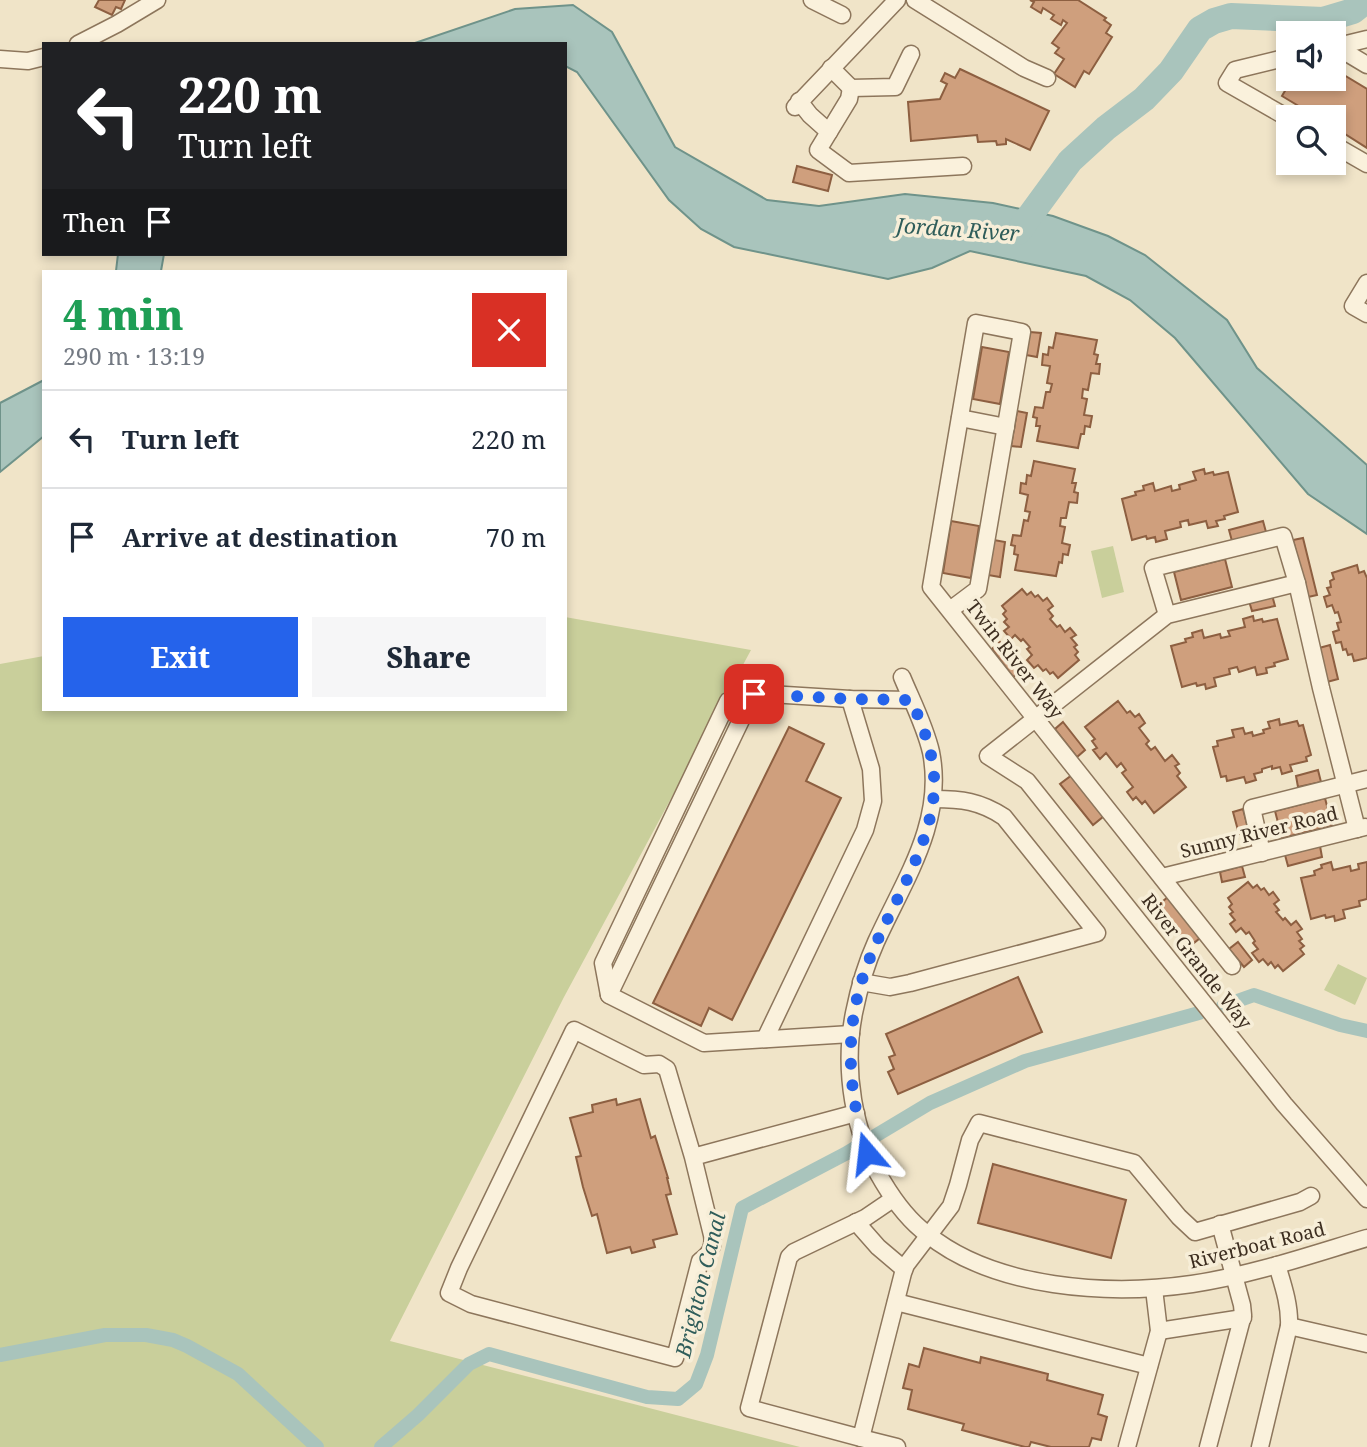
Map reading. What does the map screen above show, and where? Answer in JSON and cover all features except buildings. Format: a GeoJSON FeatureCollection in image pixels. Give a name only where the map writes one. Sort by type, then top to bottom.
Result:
{"type":"FeatureCollection","features":[{"type":"Feature","properties":{"kind":"street"},"geometry":{"type":"LineString","coordinates":[[82,42],[157,0]]}},
{"type":"Feature","properties":{"kind":"street"},"geometry":{"type":"LineString","coordinates":[[812,0],[842,15]]}},
{"type":"Feature","properties":{"kind":"street"},"geometry":{"type":"LineString","coordinates":[[829,132],[797,104],[897,0]]}},
{"type":"Feature","properties":{"kind":"street"},"geometry":{"type":"LineString","coordinates":[[915,0],[1024,68],[1047,78]]}},
{"type":"Feature","properties":{"kind":"street"},"geometry":{"type":"LineString","coordinates":[[1346,44],[1367,39]]}},
{"type":"Feature","properties":{"kind":"street"},"geometry":{"type":"LineString","coordinates":[[1346,53],[1367,65]]}},
{"type":"Feature","properties":{"kind":"street"},"geometry":{"type":"LineString","coordinates":[[831,68],[851,88],[895,87],[912,54]]}},
{"type":"Feature","properties":{"kind":"street"},"geometry":{"type":"LineString","coordinates":[[0,59],[28,61],[42,58]]}},
{"type":"Feature","properties":{"kind":"street"},"geometry":{"type":"LineString","coordinates":[[1276,60],[1235,70],[1227,83],[1276,111]]}},
{"type":"Feature","properties":{"kind":"street"},"geometry":{"type":"LineString","coordinates":[[851,88],[849,99],[818,150],[849,173],[963,166]]}},
{"type":"Feature","properties":{"kind":"street"},"geometry":{"type":"LineString","coordinates":[[1346,152],[1367,164]]}},
{"type":"Feature","properties":{"kind":"street"},"geometry":{"type":"LineString","coordinates":[[1367,283],[1353,306],[1367,314]]}},
{"type":"Feature","properties":{"kind":"street","name":"Twin River Way"},"geometry":{"type":"LineString","coordinates":[[1006,427],[1022,332],[976,324],[931,587],[1232,966]]}},
{"type":"Feature","properties":{"kind":"street"},"geometry":{"type":"LineString","coordinates":[[950,610],[978,589],[1006,427],[960,418]]}},
{"type":"Feature","properties":{"kind":"street"},"geometry":{"type":"LineString","coordinates":[[1167,615],[1153,568],[1283,536],[1297,583],[1345,785],[1362,828]]}},
{"type":"Feature","properties":{"kind":"street"},"geometry":{"type":"LineString","coordinates":[[1037,718],[1167,615],[1297,583]]}},
{"type":"Feature","properties":{"kind":"street","name":"Riverboat Road"},"geometry":{"type":"LineString","coordinates":[[902,677],[926,735],[934,775],[934,799],[925,835],[875,943],[861,982],[850,1047],[851,1078],[858,1121],[867,1153],[893,1199],[929,1236],[970,1260],[1037,1281],[1089,1288],[1154,1289],[1194,1284],[1277,1265],[1367,1238]]}},
{"type":"Feature","properties":{"kind":"street"},"geometry":{"type":"LineString","coordinates":[[851,1034],[704,1043],[609,995],[754,694],[911,700]]}},
{"type":"Feature","properties":{"kind":"street"},"geometry":{"type":"LineString","coordinates":[[765,1039],[865,830],[873,800],[871,769],[850,699]]}},
{"type":"Feature","properties":{"kind":"street","name":"River Grande Way"},"geometry":{"type":"LineString","coordinates":[[1037,718],[988,756],[1027,781],[1284,1104],[1361,1184],[1367,1199]]}},
{"type":"Feature","properties":{"kind":"street"},"geometry":{"type":"LineString","coordinates":[[1262,853],[1252,808],[1367,779]]}},
{"type":"Feature","properties":{"kind":"street"},"geometry":{"type":"LineString","coordinates":[[861,982],[882,987],[903,984],[1097,933],[1004,817],[971,801],[934,799]]}},
{"type":"Feature","properties":{"kind":"street","name":"Sunny River Road"},"geometry":{"type":"LineString","coordinates":[[1162,877],[1362,828]]}},
{"type":"Feature","properties":{"kind":"street"},"geometry":{"type":"LineString","coordinates":[[574,1030],[644,1065],[659,1063],[667,1069],[693,1157],[712,1244],[709,1252],[700,1261],[675,1358],[471,1304],[449,1293],[574,1030]]}},
{"type":"Feature","properties":{"kind":"street"},"geometry":{"type":"LineString","coordinates":[[693,1157],[858,1121]]}},
{"type":"Feature","properties":{"kind":"street"},"geometry":{"type":"LineString","coordinates":[[861,1438],[904,1269],[951,1206],[970,1140],[979,1123],[1134,1163],[1178,1217],[1195,1232],[1300,1202],[1311,1196]]}},
{"type":"Feature","properties":{"kind":"street"},"geometry":{"type":"LineString","coordinates":[[893,1199],[856,1223],[789,1256],[749,1408],[897,1447]]}},
{"type":"Feature","properties":{"kind":"street"},"geometry":{"type":"LineString","coordinates":[[856,1223],[878,1247],[904,1269]]}},
{"type":"Feature","properties":{"kind":"street"},"geometry":{"type":"LineString","coordinates":[[1208,1447],[1242,1318],[1242,1305],[1220,1224]]}},
{"type":"Feature","properties":{"kind":"street"},"geometry":{"type":"LineString","coordinates":[[1260,1447],[1289,1326],[1287,1300],[1277,1265]]}},
{"type":"Feature","properties":{"kind":"street"},"geometry":{"type":"LineString","coordinates":[[1127,1447],[1159,1331],[1154,1289]]}},
{"type":"Feature","properties":{"kind":"street"},"geometry":{"type":"LineString","coordinates":[[896,1302],[1149,1366]]}},
{"type":"Feature","properties":{"kind":"street"},"geometry":{"type":"LineString","coordinates":[[1159,1331],[1242,1318]]}},
{"type":"Feature","properties":{"kind":"street"},"geometry":{"type":"LineString","coordinates":[[1289,1326],[1367,1344]]}},
{"type":"Feature","properties":{"kind":"green space"},"geometry":{"type":"Polygon","coordinates":[[[1113,546],[1124,592],[1102,598],[1091,551],[1113,546]]]}},
{"type":"Feature","properties":{"kind":"green space"},"geometry":{"type":"Polygon","coordinates":[[[567,617],[751,650],[564,997],[390,1341],[800,1447],[0,1447],[0,664],[42,656],[42,711],[567,711],[567,617]]]}},
{"type":"Feature","properties":{"kind":"green space"},"geometry":{"type":"Polygon","coordinates":[[[1338,964],[1367,978],[1355,1005],[1324,990],[1338,964]]]}},
{"type":"Feature","properties":{"kind":"water","name":"Jordan River"},"geometry":{"type":"Polygon","coordinates":[[[573,5],[612,32],[675,147],[767,200],[819,206],[905,194],[993,203],[1053,216],[1108,236],[1145,255],[1227,320],[1257,368],[1367,465],[1367,534],[1308,494],[1175,338],[1130,300],[1086,276],[970,251],[932,268],[888,279],[734,247],[701,229],[669,200],[577,72],[567,67],[567,42],[418,42],[515,9],[573,5]]]}},
{"type":"Feature","properties":{"kind":"water"},"geometry":{"type":"Polygon","coordinates":[[[118,256],[164,256],[161,270],[116,270],[118,256]]]}},
{"type":"Feature","properties":{"kind":"water"},"geometry":{"type":"Polygon","coordinates":[[[42,381],[42,438],[0,472],[0,403],[42,381]]]}},
{"type":"Feature","properties":{"kind":"waterway","name":"Jordan River"},"geometry":{"type":"LineString","coordinates":[[1018,232],[1070,161],[1106,128],[1144,99],[1171,71],[1200,29],[1231,16],[1323,20],[1353,11],[1367,0]]}},
{"type":"Feature","properties":{"kind":"waterway","name":"Brighton Canal"},"geometry":{"type":"LineString","coordinates":[[1223,1006],[1254,995],[1340,1025],[1367,1031]]}},
{"type":"Feature","properties":{"kind":"waterway","name":"Brighton Canal"},"geometry":{"type":"LineString","coordinates":[[381,1447],[418,1415],[469,1364],[489,1354],[647,1397],[678,1399],[696,1384],[707,1355],[742,1208],[845,1154],[930,1103],[1025,1061],[1199,1013]]}},
{"type":"Feature","properties":{"kind":"waterway","name":"Brighton Canal"},"geometry":{"type":"LineString","coordinates":[[0,1355],[105,1335],[146,1335],[173,1340],[238,1374],[317,1447]]}},
{"type":"Feature","properties":{"kind":"route"},"geometry":{"type":"LineString","coordinates":[[754,694],[911,700],[930,751],[934,799],[925,835],[875,943],[861,982],[854,1014],[850,1047],[851,1078],[856,1114],[867,1153]]}}]}
